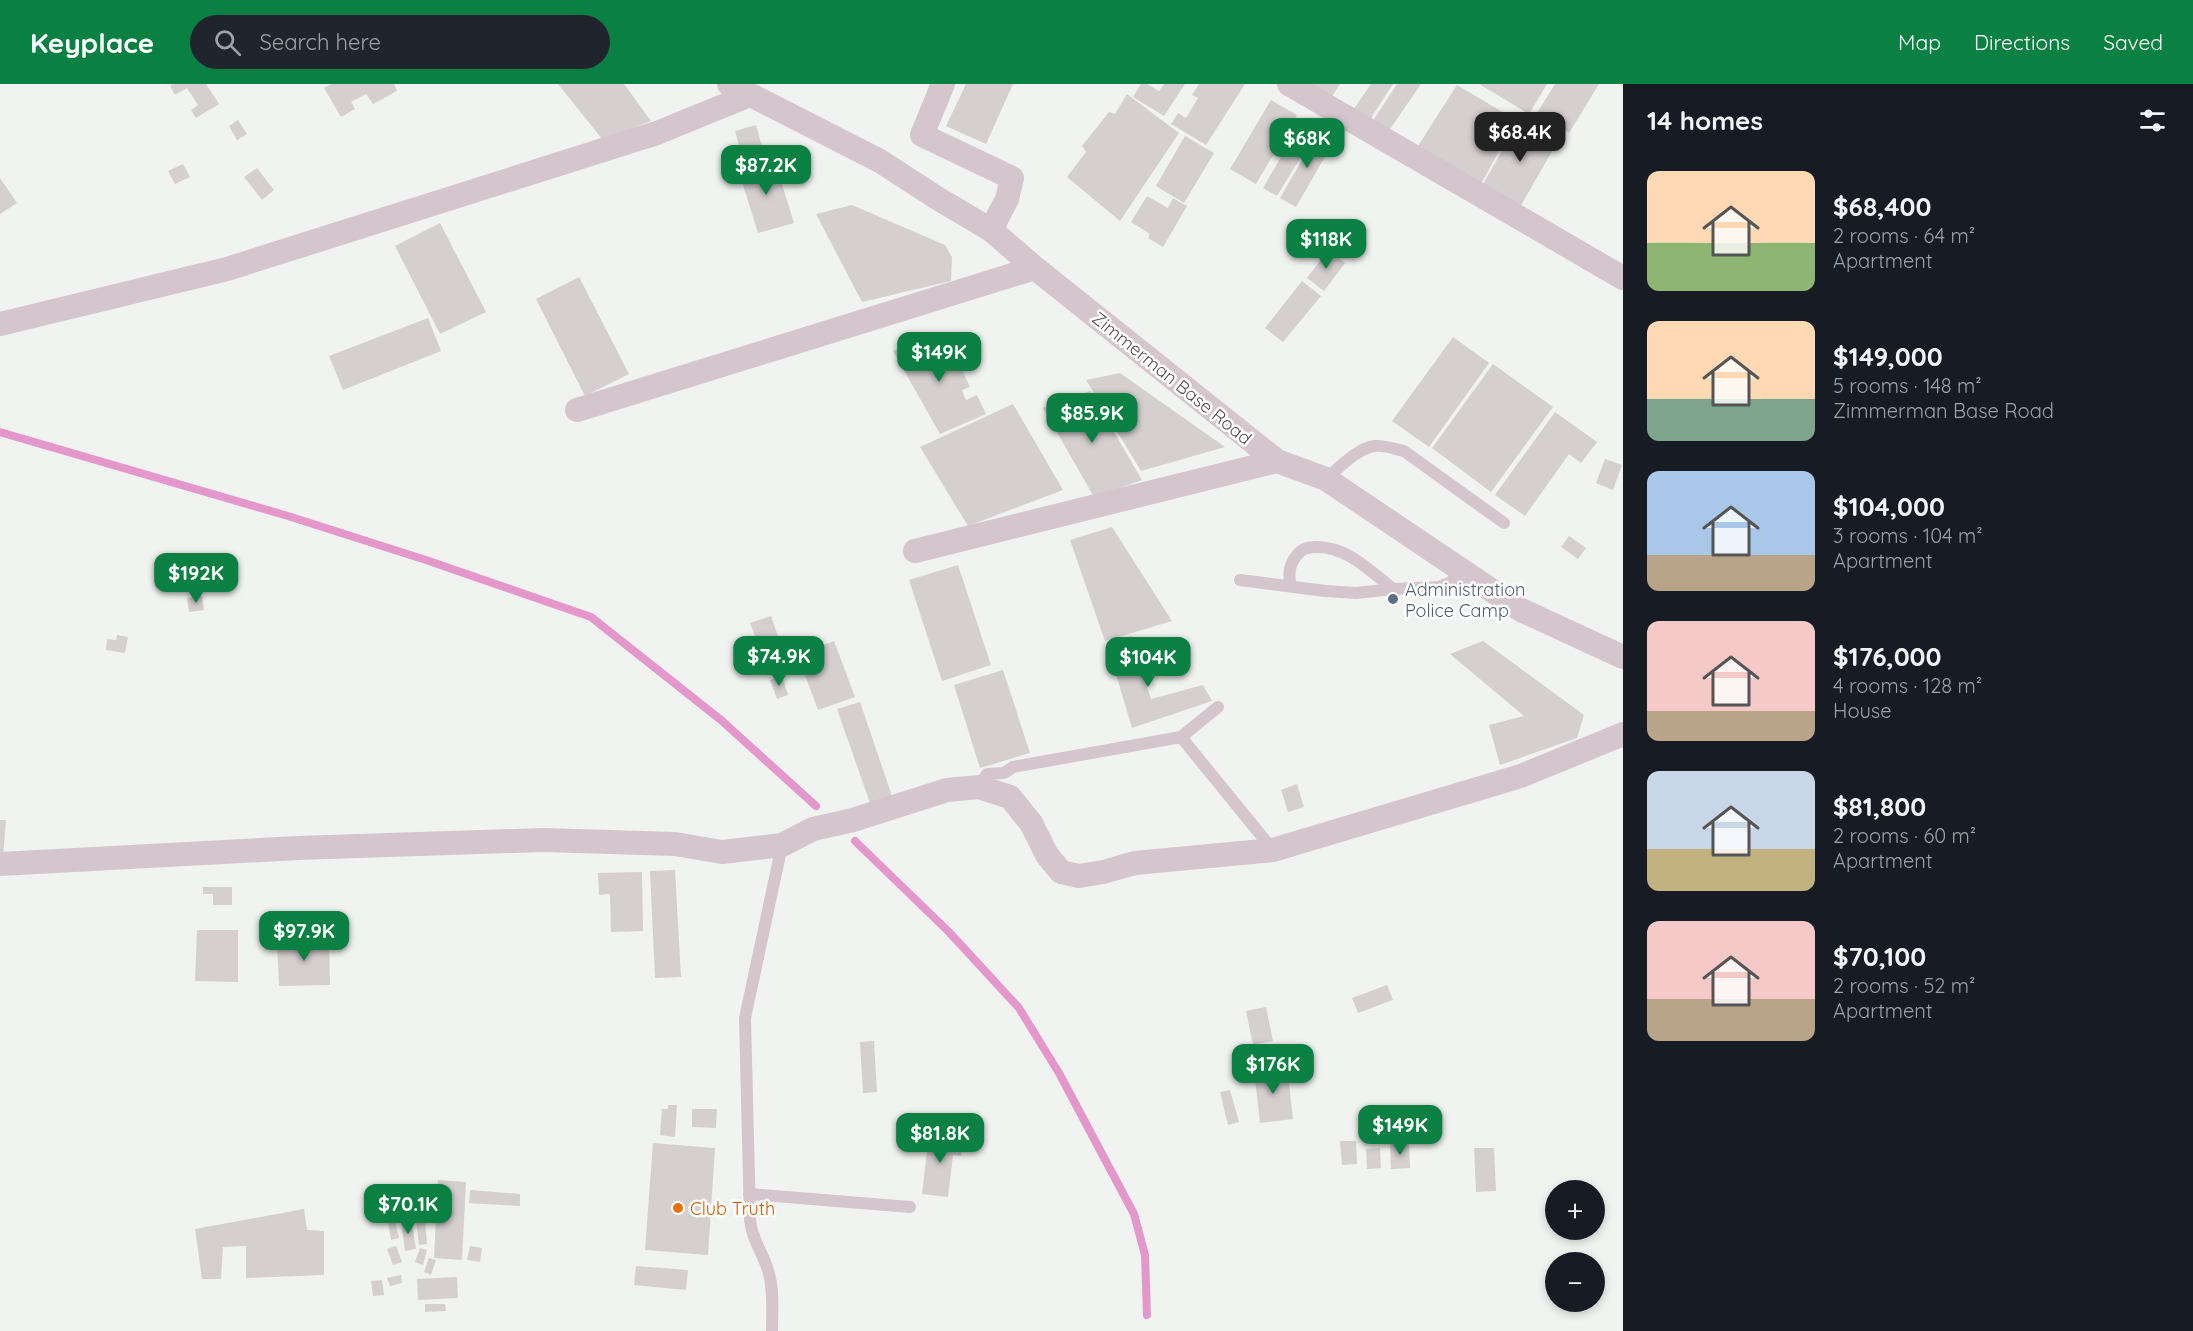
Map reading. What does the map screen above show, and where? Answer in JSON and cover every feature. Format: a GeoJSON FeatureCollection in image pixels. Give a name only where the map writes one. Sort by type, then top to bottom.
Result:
{"type":"FeatureCollection","features":[{"type":"Feature","properties":{"kind":"street"},"geometry":{"type":"LineString","coordinates":[[943,84],[922,135],[1012,178],[1007,199],[991,230]]}},
{"type":"Feature","properties":{"kind":"street"},"geometry":{"type":"LineString","coordinates":[[1289,84],[1623,278]]}},
{"type":"Feature","properties":{"kind":"street"},"geometry":{"type":"LineString","coordinates":[[0,324],[227,269],[657,134],[739,90]]}},
{"type":"Feature","properties":{"kind":"street","name":"Zimmerman Base Road"},"geometry":{"type":"LineString","coordinates":[[739,90],[880,161],[991,230],[1035,268],[1277,461],[1326,478],[1521,610],[1623,654]]}},
{"type":"Feature","properties":{"kind":"street"},"geometry":{"type":"LineString","coordinates":[[577,410],[1035,268]]}},
{"type":"Feature","properties":{"kind":"street"},"geometry":{"type":"LineString","coordinates":[[915,552],[1277,461]]}},
{"type":"Feature","properties":{"kind":"street"},"geometry":{"type":"LineString","coordinates":[[0,864],[298,848],[544,840],[675,844],[722,852],[782,845],[813,829],[853,820],[947,790],[979,787],[1010,797],[1031,823],[1047,855],[1061,872],[1079,876],[1103,872],[1135,862],[1273,850],[1521,776],[1623,734]]}},
{"type":"Feature","properties":{"kind":"lane"},"geometry":{"type":"LineString","coordinates":[[1326,478],[1363,450],[1374,446],[1404,451],[1504,523]]}},
{"type":"Feature","properties":{"kind":"lane"},"geometry":{"type":"LineString","coordinates":[[1291,586],[1290,568],[1299,552],[1309,547],[1322,547],[1348,554],[1393,589]]}},
{"type":"Feature","properties":{"kind":"lane"},"geometry":{"type":"LineString","coordinates":[[1240,580],[1356,593],[1439,587],[1451,582],[1462,570]]}},
{"type":"Feature","properties":{"kind":"lane"},"geometry":{"type":"LineString","coordinates":[[979,787],[987,774],[1004,773],[1013,767],[1181,737],[1218,707]]}},
{"type":"Feature","properties":{"kind":"lane"},"geometry":{"type":"LineString","coordinates":[[1181,737],[1273,850]]}},
{"type":"Feature","properties":{"kind":"lane"},"geometry":{"type":"LineString","coordinates":[[772,1331],[772,1288],[769,1272],[752,1237],[745,1018],[782,845]]}},
{"type":"Feature","properties":{"kind":"lane"},"geometry":{"type":"LineString","coordinates":[[749,1194],[910,1207]]}},
{"type":"Feature","properties":{"kind":"building"},"geometry":{"type":"Polygon","coordinates":[[[173,84],[206,84],[219,104],[196,118],[191,110],[198,105],[187,88],[175,95],[170,86],[173,84]]]}},
{"type":"Feature","properties":{"kind":"building"},"geometry":{"type":"Polygon","coordinates":[[[331,84],[394,84],[397,91],[373,104],[366,94],[351,102],[355,109],[341,117],[324,88],[331,84]]]}},
{"type":"Feature","properties":{"kind":"building"},"geometry":{"type":"Polygon","coordinates":[[[558,84],[624,84],[651,121],[603,140],[558,84]]]}},
{"type":"Feature","properties":{"kind":"building"},"geometry":{"type":"Polygon","coordinates":[[[966,84],[1013,84],[986,144],[946,126],[966,84]]]}},
{"type":"Feature","properties":{"kind":"building"},"geometry":{"type":"Polygon","coordinates":[[[1141,84],[1147,84],[1159,91],[1164,84],[1185,84],[1164,116],[1133,97],[1141,84]]]}},
{"type":"Feature","properties":{"kind":"building"},"geometry":{"type":"Polygon","coordinates":[[[1199,84],[1245,84],[1206,145],[1171,124],[1178,113],[1186,118],[1198,98],[1192,95],[1199,84]]]}},
{"type":"Feature","properties":{"kind":"building"},"geometry":{"type":"Polygon","coordinates":[[[1301,84],[1340,84],[1329,101],[1301,84]]]}},
{"type":"Feature","properties":{"kind":"building"},"geometry":{"type":"Polygon","coordinates":[[[1371,84],[1393,84],[1367,124],[1351,113],[1371,84]]]}},
{"type":"Feature","properties":{"kind":"building"},"geometry":{"type":"Polygon","coordinates":[[[1397,84],[1421,84],[1388,132],[1372,122],[1397,84]]]}},
{"type":"Feature","properties":{"kind":"building"},"geometry":{"type":"Polygon","coordinates":[[[1479,84],[1547,84],[1529,114],[1479,84]]]}},
{"type":"Feature","properties":{"kind":"building"},"geometry":{"type":"Polygon","coordinates":[[[1555,84],[1599,84],[1569,133],[1537,113],[1555,84]]]}},
{"type":"Feature","properties":{"kind":"building"},"geometry":{"type":"Polygon","coordinates":[[[1457,85],[1516,120],[1481,184],[1416,149],[1457,85]]]}},
{"type":"Feature","properties":{"kind":"building"},"geometry":{"type":"Polygon","coordinates":[[[1127,94],[1179,133],[1120,221],[1067,177],[1086,152],[1082,146],[1109,112],[1115,114],[1127,94]]]}},
{"type":"Feature","properties":{"kind":"building"},"geometry":{"type":"Polygon","coordinates":[[[1271,100],[1297,115],[1256,184],[1230,169],[1271,100]]]}},
{"type":"Feature","properties":{"kind":"building"},"geometry":{"type":"Polygon","coordinates":[[[1520,119],[1558,141],[1520,207],[1482,186],[1520,119]]]}},
{"type":"Feature","properties":{"kind":"building"},"geometry":{"type":"Polygon","coordinates":[[[238,120],[247,134],[237,140],[229,126],[238,120]]]}},
{"type":"Feature","properties":{"kind":"building"},"geometry":{"type":"Polygon","coordinates":[[[1301,123],[1316,132],[1277,196],[1263,188],[1301,123]]]}},
{"type":"Feature","properties":{"kind":"building"},"geometry":{"type":"Polygon","coordinates":[[[756,125],[764,154],[739,161],[735,151],[740,150],[735,131],[756,125]]]}},
{"type":"Feature","properties":{"kind":"building"},"geometry":{"type":"Polygon","coordinates":[[[1318,132],[1334,141],[1296,207],[1280,198],[1318,132]]]}},
{"type":"Feature","properties":{"kind":"building"},"geometry":{"type":"Polygon","coordinates":[[[1185,136],[1214,153],[1184,203],[1156,186],[1185,136]]]}},
{"type":"Feature","properties":{"kind":"building"},"geometry":{"type":"Polygon","coordinates":[[[774,158],[794,223],[758,233],[738,169],[774,158]]]}},
{"type":"Feature","properties":{"kind":"building"},"geometry":{"type":"Polygon","coordinates":[[[183,164],[190,177],[175,184],[168,171],[183,164]]]}},
{"type":"Feature","properties":{"kind":"building"},"geometry":{"type":"Polygon","coordinates":[[[257,168],[274,190],[262,200],[244,177],[257,168]]]}},
{"type":"Feature","properties":{"kind":"building"},"geometry":{"type":"Polygon","coordinates":[[[0,178],[17,203],[0,214],[0,178]]]}},
{"type":"Feature","properties":{"kind":"building"},"geometry":{"type":"Polygon","coordinates":[[[1147,196],[1168,208],[1173,198],[1187,206],[1163,247],[1148,238],[1150,234],[1131,222],[1147,196]]]}},
{"type":"Feature","properties":{"kind":"building"},"geometry":{"type":"Polygon","coordinates":[[[852,205],[945,245],[952,257],[951,281],[862,302],[816,214],[852,205]]]}},
{"type":"Feature","properties":{"kind":"building"},"geometry":{"type":"Polygon","coordinates":[[[440,223],[486,312],[440,334],[395,246],[440,223]]]}},
{"type":"Feature","properties":{"kind":"building"},"geometry":{"type":"Polygon","coordinates":[[[1328,250],[1345,263],[1324,291],[1307,278],[1328,250]]]}},
{"type":"Feature","properties":{"kind":"building"},"geometry":{"type":"Polygon","coordinates":[[[579,277],[629,374],[585,396],[536,299],[579,277]]]}},
{"type":"Feature","properties":{"kind":"building"},"geometry":{"type":"Polygon","coordinates":[[[1302,281],[1321,296],[1283,342],[1265,328],[1302,281]]]}},
{"type":"Feature","properties":{"kind":"building"},"geometry":{"type":"Polygon","coordinates":[[[428,318],[441,351],[343,390],[329,356],[428,318]]]}},
{"type":"Feature","properties":{"kind":"building"},"geometry":{"type":"Polygon","coordinates":[[[940,332],[952,357],[944,361],[948,368],[959,363],[970,387],[962,390],[966,400],[977,395],[986,414],[940,434],[893,351],[940,332]]]}},
{"type":"Feature","properties":{"kind":"building"},"geometry":{"type":"Polygon","coordinates":[[[1453,337],[1489,363],[1429,447],[1392,421],[1453,337]]]}},
{"type":"Feature","properties":{"kind":"building"},"geometry":{"type":"Polygon","coordinates":[[[1493,364],[1553,407],[1491,492],[1432,448],[1493,364]]]}},
{"type":"Feature","properties":{"kind":"building"},"geometry":{"type":"Polygon","coordinates":[[[1120,373],[1225,447],[1141,471],[1086,380],[1120,373]]]}},
{"type":"Feature","properties":{"kind":"building"},"geometry":{"type":"Polygon","coordinates":[[[1090,391],[1142,480],[1094,497],[1043,408],[1090,391]]]}},
{"type":"Feature","properties":{"kind":"building"},"geometry":{"type":"Polygon","coordinates":[[[1013,404],[1063,490],[968,526],[920,447],[1013,404]]]}},
{"type":"Feature","properties":{"kind":"building"},"geometry":{"type":"Polygon","coordinates":[[[1555,412],[1597,442],[1581,463],[1569,454],[1525,516],[1495,495],[1555,412]]]}},
{"type":"Feature","properties":{"kind":"building"},"geometry":{"type":"Polygon","coordinates":[[[1605,459],[1622,465],[1613,490],[1596,483],[1605,459]]]}},
{"type":"Feature","properties":{"kind":"building"},"geometry":{"type":"Polygon","coordinates":[[[1112,527],[1172,621],[1105,641],[1070,540],[1112,527]]]}},
{"type":"Feature","properties":{"kind":"building"},"geometry":{"type":"Polygon","coordinates":[[[1569,536],[1586,548],[1578,559],[1561,547],[1569,536]]]}},
{"type":"Feature","properties":{"kind":"building"},"geometry":{"type":"Polygon","coordinates":[[[958,565],[991,665],[942,681],[909,580],[958,565]]]}},
{"type":"Feature","properties":{"kind":"building"},"geometry":{"type":"Polygon","coordinates":[[[202,596],[204,610],[189,612],[187,598],[202,596]]]}},
{"type":"Feature","properties":{"kind":"building"},"geometry":{"type":"Polygon","coordinates":[[[771,616],[779,639],[759,646],[750,623],[771,616]]]}},
{"type":"Feature","properties":{"kind":"building"},"geometry":{"type":"Polygon","coordinates":[[[117,635],[128,637],[125,653],[106,650],[107,639],[116,640],[117,635]]]}},
{"type":"Feature","properties":{"kind":"building"},"geometry":{"type":"Polygon","coordinates":[[[1131,636],[1151,699],[1203,685],[1212,701],[1132,728],[1107,644],[1131,636]]]}},
{"type":"Feature","properties":{"kind":"building"},"geometry":{"type":"Polygon","coordinates":[[[834,641],[855,697],[818,710],[797,654],[834,641]]]}},
{"type":"Feature","properties":{"kind":"building"},"geometry":{"type":"Polygon","coordinates":[[[1483,641],[1584,715],[1577,738],[1500,765],[1489,725],[1524,716],[1450,654],[1483,641]]]}},
{"type":"Feature","properties":{"kind":"building"},"geometry":{"type":"Polygon","coordinates":[[[1003,670],[1030,753],[980,768],[954,685],[1003,670]]]}},
{"type":"Feature","properties":{"kind":"building"},"geometry":{"type":"Polygon","coordinates":[[[782,676],[788,695],[777,699],[770,680],[782,676]]]}},
{"type":"Feature","properties":{"kind":"building"},"geometry":{"type":"Polygon","coordinates":[[[860,702],[892,796],[870,803],[837,709],[860,702]]]}},
{"type":"Feature","properties":{"kind":"building"},"geometry":{"type":"Polygon","coordinates":[[[1297,784],[1304,807],[1288,812],[1281,790],[1297,784]]]}},
{"type":"Feature","properties":{"kind":"building"},"geometry":{"type":"Polygon","coordinates":[[[0,820],[6,820],[3,858],[0,858],[0,820]]]}},
{"type":"Feature","properties":{"kind":"building"},"geometry":{"type":"Polygon","coordinates":[[[675,870],[681,977],[655,978],[650,871],[675,870]]]}},
{"type":"Feature","properties":{"kind":"building"},"geometry":{"type":"Polygon","coordinates":[[[642,872],[643,931],[611,932],[610,894],[599,895],[598,873],[642,872]]]}},
{"type":"Feature","properties":{"kind":"building"},"geometry":{"type":"Polygon","coordinates":[[[203,887],[232,887],[232,905],[213,905],[213,894],[203,894],[203,887]]]}},
{"type":"Feature","properties":{"kind":"building"},"geometry":{"type":"Polygon","coordinates":[[[197,930],[238,930],[238,982],[195,981],[197,930]]]}},
{"type":"Feature","properties":{"kind":"building"},"geometry":{"type":"Polygon","coordinates":[[[329,938],[330,985],[279,986],[277,940],[329,938]]]}},
{"type":"Feature","properties":{"kind":"building"},"geometry":{"type":"Polygon","coordinates":[[[1387,985],[1393,1000],[1358,1013],[1352,998],[1387,985]]]}},
{"type":"Feature","properties":{"kind":"building"},"geometry":{"type":"Polygon","coordinates":[[[1266,1007],[1273,1041],[1253,1045],[1246,1011],[1266,1007]]]}},
{"type":"Feature","properties":{"kind":"building"},"geometry":{"type":"Polygon","coordinates":[[[874,1041],[877,1092],[863,1093],[860,1042],[874,1041]]]}},
{"type":"Feature","properties":{"kind":"building"},"geometry":{"type":"Polygon","coordinates":[[[1287,1067],[1293,1119],[1260,1123],[1254,1070],[1287,1067]]]}},
{"type":"Feature","properties":{"kind":"building"},"geometry":{"type":"Polygon","coordinates":[[[1230,1090],[1239,1122],[1228,1125],[1220,1092],[1230,1090]]]}},
{"type":"Feature","properties":{"kind":"building"},"geometry":{"type":"Polygon","coordinates":[[[668,1105],[677,1105],[675,1137],[660,1135],[662,1109],[668,1109],[668,1105]]]}},
{"type":"Feature","properties":{"kind":"building"},"geometry":{"type":"Polygon","coordinates":[[[692,1109],[717,1109],[716,1128],[692,1127],[692,1109]]]}},
{"type":"Feature","properties":{"kind":"building"},"geometry":{"type":"Polygon","coordinates":[[[925,1134],[941,1136],[939,1150],[945,1151],[947,1135],[963,1137],[961,1156],[953,1155],[948,1197],[922,1194],[927,1151],[924,1151],[925,1134]]]}},
{"type":"Feature","properties":{"kind":"building"},"geometry":{"type":"Polygon","coordinates":[[[1340,1141],[1356,1141],[1357,1164],[1342,1165],[1340,1141]]]}},
{"type":"Feature","properties":{"kind":"building"},"geometry":{"type":"Polygon","coordinates":[[[653,1143],[715,1148],[708,1255],[645,1250],[653,1143]]]}},
{"type":"Feature","properties":{"kind":"building"},"geometry":{"type":"Polygon","coordinates":[[[1409,1143],[1410,1168],[1391,1169],[1390,1144],[1409,1143]]]}},
{"type":"Feature","properties":{"kind":"building"},"geometry":{"type":"Polygon","coordinates":[[[1380,1148],[1381,1168],[1367,1169],[1366,1149],[1380,1148]]]}},
{"type":"Feature","properties":{"kind":"building"},"geometry":{"type":"Polygon","coordinates":[[[1474,1148],[1494,1148],[1496,1191],[1476,1192],[1474,1148]]]}},
{"type":"Feature","properties":{"kind":"building"},"geometry":{"type":"Polygon","coordinates":[[[438,1180],[466,1182],[462,1260],[434,1258],[438,1180]]]}},
{"type":"Feature","properties":{"kind":"building"},"geometry":{"type":"Polygon","coordinates":[[[431,1189],[435,1212],[418,1215],[414,1192],[431,1189]]]}},
{"type":"Feature","properties":{"kind":"building"},"geometry":{"type":"Polygon","coordinates":[[[400,1190],[404,1206],[398,1208],[394,1192],[400,1190]]]}},
{"type":"Feature","properties":{"kind":"building"},"geometry":{"type":"Polygon","coordinates":[[[470,1190],[520,1194],[520,1206],[469,1203],[470,1190]]]}},
{"type":"Feature","properties":{"kind":"building"},"geometry":{"type":"Polygon","coordinates":[[[389,1195],[395,1212],[388,1214],[382,1197],[389,1195]]]}},
{"type":"Feature","properties":{"kind":"building"},"geometry":{"type":"Polygon","coordinates":[[[304,1209],[307,1230],[324,1231],[324,1275],[246,1278],[246,1246],[223,1247],[221,1279],[202,1279],[195,1229],[304,1209]]]}},
{"type":"Feature","properties":{"kind":"building"},"geometry":{"type":"Polygon","coordinates":[[[411,1219],[416,1249],[405,1251],[401,1221],[411,1219]]]}},
{"type":"Feature","properties":{"kind":"building"},"geometry":{"type":"Polygon","coordinates":[[[395,1220],[399,1238],[391,1240],[388,1222],[395,1220]]]}},
{"type":"Feature","properties":{"kind":"building"},"geometry":{"type":"Polygon","coordinates":[[[416,1221],[425,1221],[427,1244],[419,1245],[416,1221]]]}},
{"type":"Feature","properties":{"kind":"building"},"geometry":{"type":"Polygon","coordinates":[[[396,1246],[402,1262],[393,1265],[387,1249],[396,1246]]]}},
{"type":"Feature","properties":{"kind":"building"},"geometry":{"type":"Polygon","coordinates":[[[470,1246],[482,1248],[480,1262],[467,1260],[470,1246]]]}},
{"type":"Feature","properties":{"kind":"building"},"geometry":{"type":"Polygon","coordinates":[[[420,1248],[427,1250],[423,1265],[415,1262],[420,1248]]]}},
{"type":"Feature","properties":{"kind":"building"},"geometry":{"type":"Polygon","coordinates":[[[429,1258],[436,1260],[431,1275],[424,1272],[429,1258]]]}},
{"type":"Feature","properties":{"kind":"building"},"geometry":{"type":"Polygon","coordinates":[[[636,1266],[688,1270],[686,1290],[634,1285],[636,1266]]]}},
{"type":"Feature","properties":{"kind":"building"},"geometry":{"type":"Polygon","coordinates":[[[401,1275],[402,1283],[390,1286],[387,1278],[401,1275]]]}},
{"type":"Feature","properties":{"kind":"building"},"geometry":{"type":"Polygon","coordinates":[[[457,1277],[458,1298],[418,1300],[417,1279],[457,1277]]]}},
{"type":"Feature","properties":{"kind":"building"},"geometry":{"type":"Polygon","coordinates":[[[382,1280],[384,1295],[373,1296],[371,1281],[382,1280]]]}},
{"type":"Feature","properties":{"kind":"building"},"geometry":{"type":"Polygon","coordinates":[[[425,1304],[445,1304],[446,1311],[425,1312],[425,1304]]]}},
{"type":"Feature","properties":{"kind":"waterway"},"geometry":{"type":"LineString","coordinates":[[0,432],[288,516],[426,560],[591,617],[721,720],[816,806]]}},
{"type":"Feature","properties":{"kind":"waterway"},"geometry":{"type":"LineString","coordinates":[[855,841],[949,932],[1019,1008],[1059,1073],[1134,1214],[1145,1255],[1147,1315]]}},
{"type":"Feature","properties":{"kind":"place","name":"Administration Police Camp"},"geometry":{"type":"Point","coordinates":[1393,599]}},
{"type":"Feature","properties":{"kind":"place","name":"Club Truth"},"geometry":{"type":"Point","coordinates":[678,1208]}}]}
